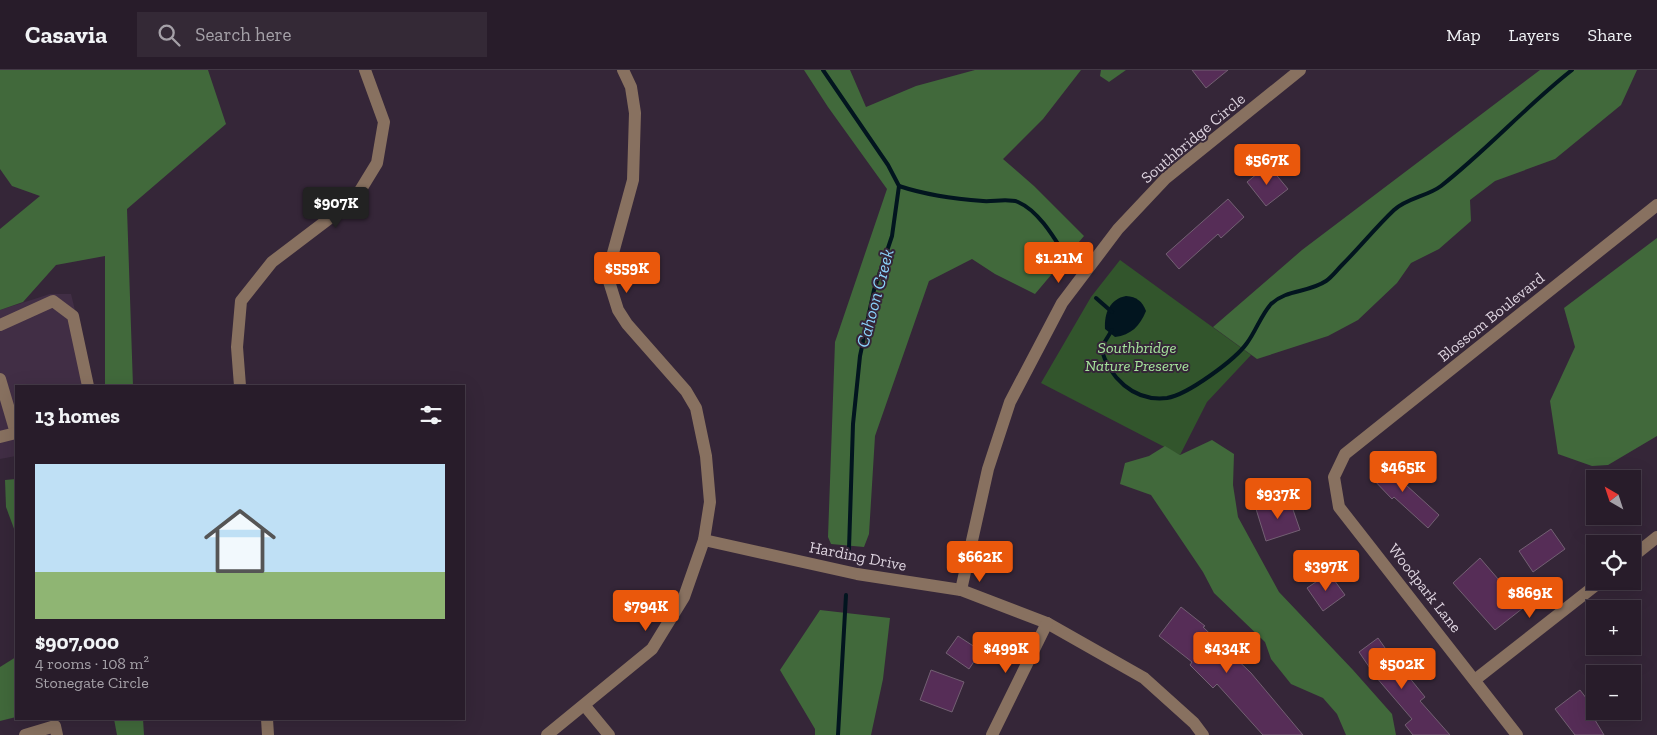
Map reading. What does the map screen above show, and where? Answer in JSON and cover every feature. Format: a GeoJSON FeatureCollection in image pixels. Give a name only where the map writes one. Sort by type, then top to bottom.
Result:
{"type":"FeatureCollection","features":[{"type":"Feature","properties":{"kind":"street"},"geometry":{"type":"LineString","coordinates":[[240,385],[237,347],[240,301],[272,262],[355,199],[377,163],[384,122],[365,70]]}},
{"type":"Feature","properties":{"kind":"street"},"geometry":{"type":"LineString","coordinates":[[546,735],[585,706],[652,649],[684,597],[704,540],[710,502],[706,456],[696,408],[686,391],[627,324],[618,310],[607,275],[633,180],[635,113],[631,86],[623,70]]}},
{"type":"Feature","properties":{"kind":"street","name":"Southbridge Circle"},"geometry":{"type":"LineString","coordinates":[[961,590],[988,469],[1010,402],[1062,303],[1118,229],[1166,178],[1300,70]]}},
{"type":"Feature","properties":{"kind":"street","name":"Blossom Boulevard"},"geometry":{"type":"LineString","coordinates":[[1345,454],[1657,205]]}},
{"type":"Feature","properties":{"kind":"street"},"geometry":{"type":"LineString","coordinates":[[0,325],[53,301],[73,316],[88,385]]}},
{"type":"Feature","properties":{"kind":"street"},"geometry":{"type":"LineString","coordinates":[[0,379],[2,393],[15,430]]}},
{"type":"Feature","properties":{"kind":"street"},"geometry":{"type":"LineString","coordinates":[[0,437],[15,433]]}},
{"type":"Feature","properties":{"kind":"street","name":"Woodpark Lane"},"geometry":{"type":"LineString","coordinates":[[1345,454],[1334,477],[1339,506],[1476,679],[1517,735]]}},
{"type":"Feature","properties":{"kind":"street"},"geometry":{"type":"LineString","coordinates":[[1641,549],[1657,537]]}},
{"type":"Feature","properties":{"kind":"street","name":"Harding Drive"},"geometry":{"type":"LineString","coordinates":[[704,540],[856,574],[961,590],[1046,623],[1144,678],[1194,723],[1203,735]]}},
{"type":"Feature","properties":{"kind":"street"},"geometry":{"type":"LineString","coordinates":[[1476,679],[1590,590]]}},
{"type":"Feature","properties":{"kind":"street"},"geometry":{"type":"LineString","coordinates":[[992,735],[1046,623]]}},
{"type":"Feature","properties":{"kind":"street"},"geometry":{"type":"LineString","coordinates":[[585,706],[609,735]]}},
{"type":"Feature","properties":{"kind":"street"},"geometry":{"type":"LineString","coordinates":[[267,720],[268,735]]}},
{"type":"Feature","properties":{"kind":"street"},"geometry":{"type":"LineString","coordinates":[[25,735],[55,726],[57,735]]}},
{"type":"Feature","properties":{"kind":"shaded area"},"geometry":{"type":"Polygon","coordinates":[[[50,294],[71,294],[86,355],[91,385],[15,385],[15,456],[0,459],[0,310],[50,294]]]}},
{"type":"Feature","properties":{"kind":"green space"},"geometry":{"type":"Polygon","coordinates":[[[0,70],[208,70],[226,124],[127,209],[133,385],[105,385],[105,256],[56,265],[23,302],[0,310],[0,229],[40,196],[12,186],[0,169],[0,70]]]}},
{"type":"Feature","properties":{"kind":"green space"},"geometry":{"type":"Polygon","coordinates":[[[804,70],[850,70],[866,107],[916,86],[975,70],[1081,70],[1043,119],[1003,159],[1034,186],[1084,236],[1035,294],[995,274],[972,259],[929,281],[875,436],[869,534],[864,547],[831,544],[828,537],[835,342],[887,189],[804,70]]]}},
{"type":"Feature","properties":{"kind":"green space"},"geometry":{"type":"Polygon","coordinates":[[[1101,70],[1126,70],[1109,82],[1100,76],[1101,70]]]}},
{"type":"Feature","properties":{"kind":"green space"},"geometry":{"type":"Polygon","coordinates":[[[1540,70],[1637,70],[1621,105],[1555,159],[1495,181],[1470,200],[1471,221],[1439,249],[1411,263],[1397,283],[1358,320],[1328,336],[1257,359],[1213,327],[1302,250],[1540,70]]]}},
{"type":"Feature","properties":{"kind":"green space"},"geometry":{"type":"Polygon","coordinates":[[[1657,238],[1657,436],[1608,465],[1592,466],[1558,454],[1550,401],[1575,347],[1564,308],[1657,238]]]}},
{"type":"Feature","properties":{"kind":"green space","name":"Southbridge Nature Preserve"},"geometry":{"type":"Polygon","coordinates":[[[1120,260],[1251,355],[1207,402],[1180,455],[1041,383],[1091,297],[1120,260]]]}},
{"type":"Feature","properties":{"kind":"green space"},"geometry":{"type":"Polygon","coordinates":[[[1212,440],[1234,454],[1233,485],[1238,517],[1279,592],[1392,714],[1396,735],[1346,735],[1337,714],[1323,698],[1291,684],[1271,659],[1265,642],[1214,593],[1203,572],[1151,495],[1120,484],[1125,463],[1149,456],[1165,446],[1180,455],[1212,440]]]}},
{"type":"Feature","properties":{"kind":"green space"},"geometry":{"type":"Polygon","coordinates":[[[15,479],[15,531],[6,507],[5,480],[15,479]]]}},
{"type":"Feature","properties":{"kind":"green space"},"geometry":{"type":"Polygon","coordinates":[[[820,610],[890,618],[883,679],[871,735],[815,735],[815,729],[780,670],[820,610]]]}},
{"type":"Feature","properties":{"kind":"green space"},"geometry":{"type":"Polygon","coordinates":[[[15,658],[15,717],[0,721],[0,667],[15,658]]]}},
{"type":"Feature","properties":{"kind":"green space"},"geometry":{"type":"Polygon","coordinates":[[[114,720],[143,720],[144,735],[117,735],[114,720]]]}},
{"type":"Feature","properties":{"kind":"water"},"geometry":{"type":"Polygon","coordinates":[[[1126,296],[1139,300],[1146,311],[1134,329],[1126,334],[1115,337],[1105,329],[1107,312],[1116,300],[1126,296]]]}},
{"type":"Feature","properties":{"kind":"building"},"geometry":{"type":"Polygon","coordinates":[[[1192,70],[1228,70],[1206,88],[1192,70]]]}},
{"type":"Feature","properties":{"kind":"building"},"geometry":{"type":"Polygon","coordinates":[[[1268,165],[1288,189],[1266,206],[1247,182],[1268,165]]]}},
{"type":"Feature","properties":{"kind":"building"},"geometry":{"type":"Polygon","coordinates":[[[1228,199],[1244,217],[1221,238],[1218,234],[1179,269],[1166,254],[1228,199]]]}},
{"type":"Feature","properties":{"kind":"building"},"geometry":{"type":"Polygon","coordinates":[[[1387,460],[1409,483],[1406,485],[1439,515],[1428,528],[1394,497],[1392,499],[1370,476],[1387,460]]]}},
{"type":"Feature","properties":{"kind":"building"},"geometry":{"type":"Polygon","coordinates":[[[1289,498],[1300,530],[1266,541],[1256,509],[1289,498]]]}},
{"type":"Feature","properties":{"kind":"building"},"geometry":{"type":"Polygon","coordinates":[[[1551,529],[1565,549],[1533,572],[1519,551],[1551,529]]]}},
{"type":"Feature","properties":{"kind":"building"},"geometry":{"type":"Polygon","coordinates":[[[1480,558],[1523,608],[1495,630],[1453,583],[1480,558]]]}},
{"type":"Feature","properties":{"kind":"building"},"geometry":{"type":"Polygon","coordinates":[[[1329,573],[1345,595],[1323,611],[1307,588],[1329,573]]]}},
{"type":"Feature","properties":{"kind":"building"},"geometry":{"type":"Polygon","coordinates":[[[1181,607],[1205,626],[1203,627],[1251,673],[1303,735],[1263,735],[1217,684],[1213,688],[1190,665],[1192,662],[1159,636],[1181,607]]]}},
{"type":"Feature","properties":{"kind":"building"},"geometry":{"type":"Polygon","coordinates":[[[958,636],[981,651],[969,669],[946,653],[958,636]]]}},
{"type":"Feature","properties":{"kind":"building"},"geometry":{"type":"Polygon","coordinates":[[[1378,638],[1402,672],[1404,671],[1425,697],[1420,701],[1450,735],[1413,735],[1405,725],[1412,719],[1376,677],[1359,652],[1378,638]]]}},
{"type":"Feature","properties":{"kind":"building"},"geometry":{"type":"Polygon","coordinates":[[[931,670],[964,682],[952,712],[920,700],[931,670]]]}},
{"type":"Feature","properties":{"kind":"building"},"geometry":{"type":"Polygon","coordinates":[[[1580,690],[1586,698],[1586,720],[1595,720],[1604,735],[1575,735],[1555,709],[1580,690]]]}},
{"type":"Feature","properties":{"kind":"waterway","name":"Cahoon Creek"},"geometry":{"type":"LineString","coordinates":[[823,70],[888,165],[899,186],[892,236],[874,290],[860,356],[853,424],[849,549]]}},
{"type":"Feature","properties":{"kind":"waterway"},"geometry":{"type":"LineString","coordinates":[[1112,330],[1101,348],[1110,369],[1124,385],[1133,392],[1155,398],[1167,398],[1186,391],[1210,376],[1241,350],[1264,313],[1277,299],[1291,293],[1312,288],[1328,279],[1394,210],[1441,186],[1572,70]]}},
{"type":"Feature","properties":{"kind":"waterway"},"geometry":{"type":"LineString","coordinates":[[899,186],[951,198],[983,201],[1010,200],[1018,202],[1041,220],[1070,263]]}},
{"type":"Feature","properties":{"kind":"waterway"},"geometry":{"type":"LineString","coordinates":[[1096,298],[1112,312]]}},
{"type":"Feature","properties":{"kind":"waterway","name":"Cahoon Creek"},"geometry":{"type":"LineString","coordinates":[[838,735],[846,595]]}}]}
